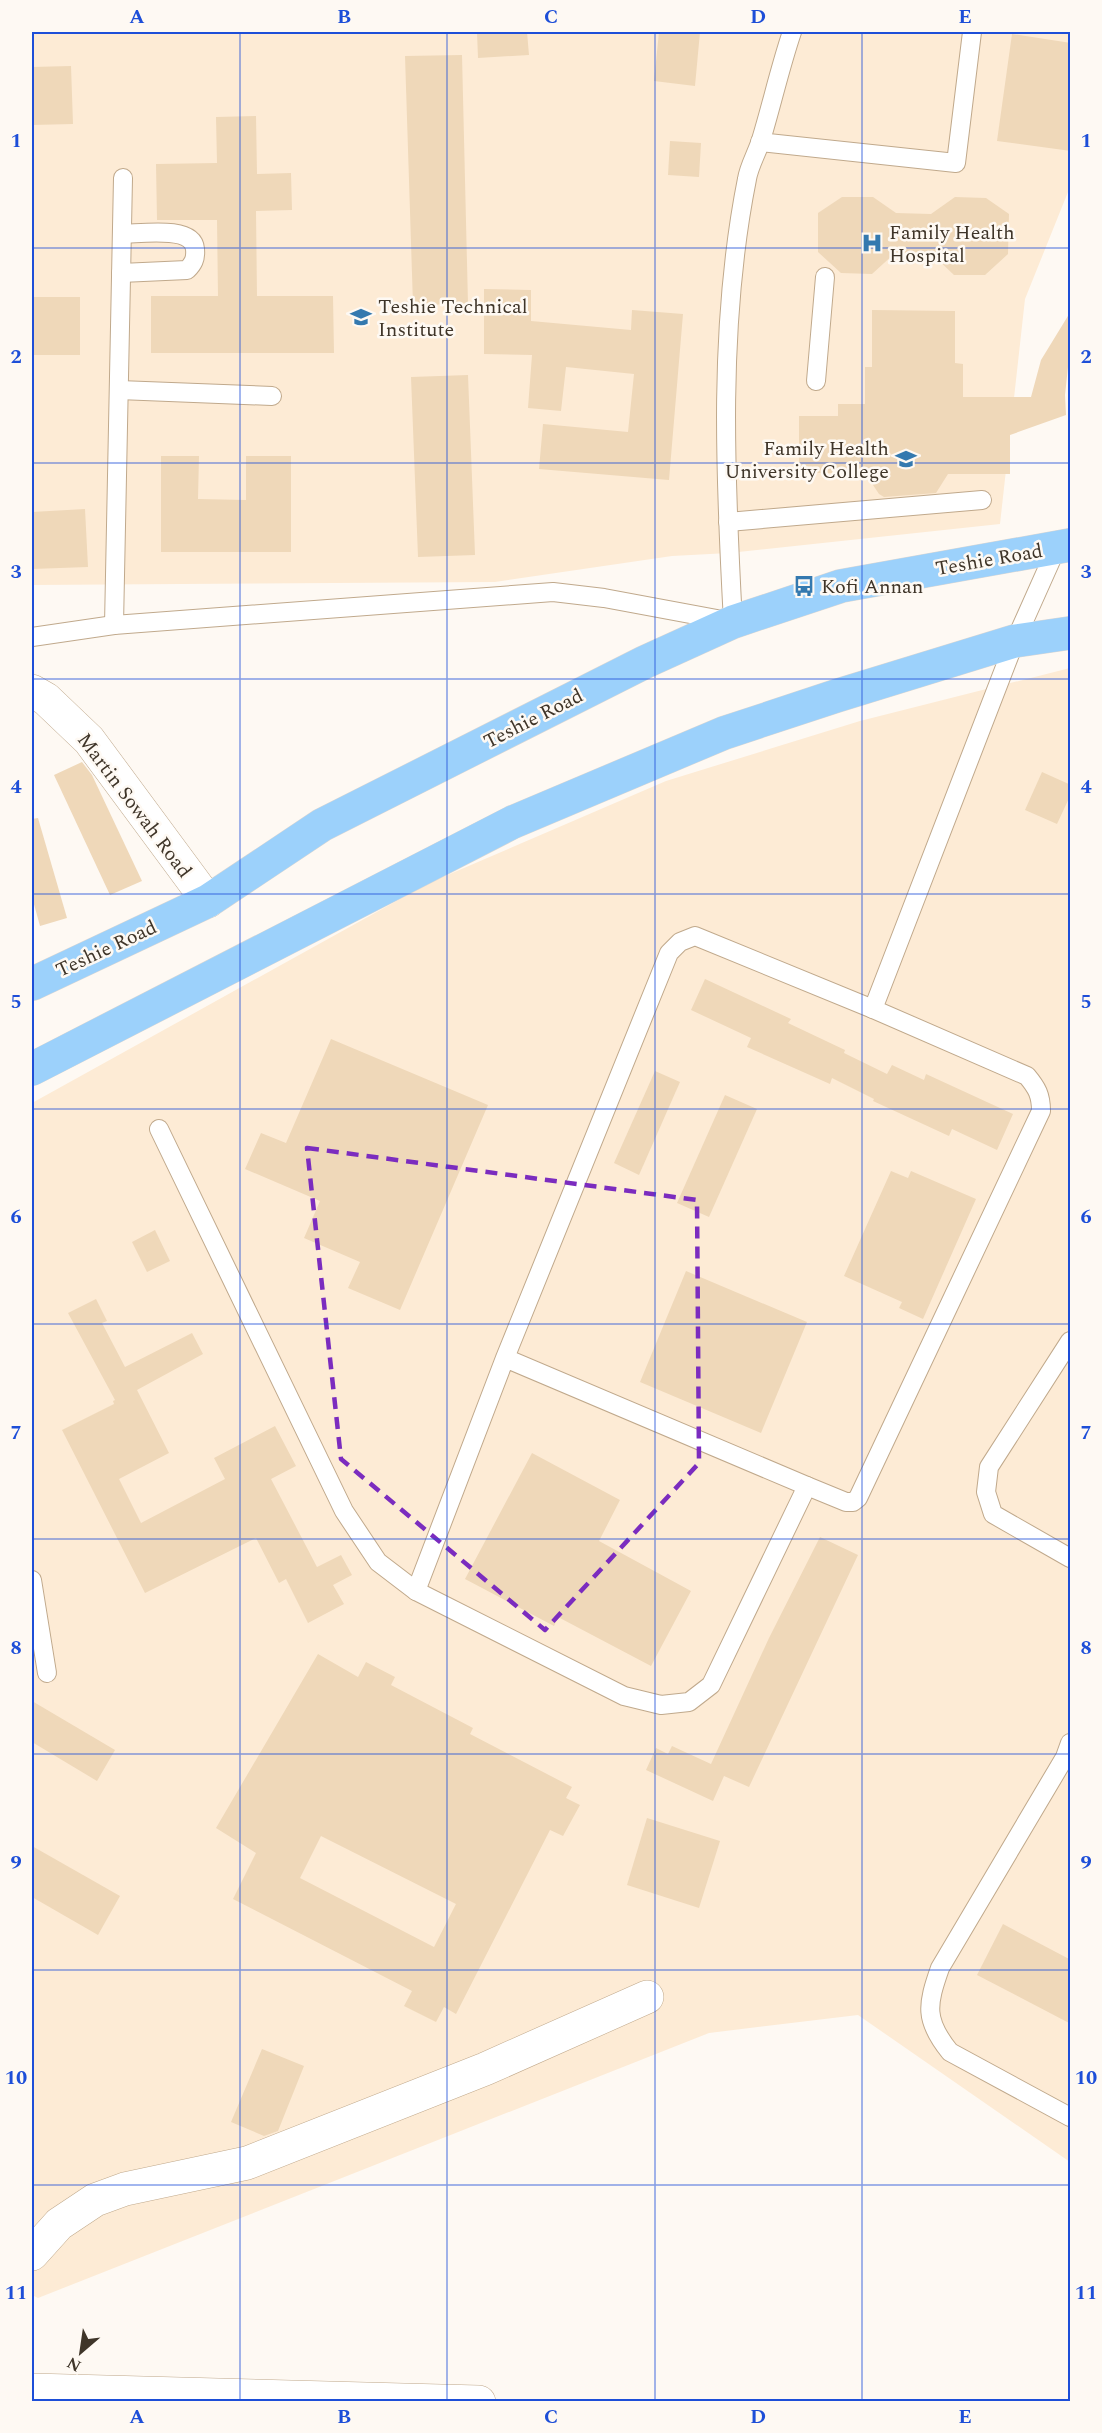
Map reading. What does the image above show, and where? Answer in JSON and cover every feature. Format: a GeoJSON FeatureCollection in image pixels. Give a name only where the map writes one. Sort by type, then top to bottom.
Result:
{"type":"FeatureCollection","features":[{"type":"Feature","properties":{"kind":"main road","name":"Teshie Road"},"geometry":{"type":"LineString","coordinates":[[32,984],[208,901],[322,825],[645,662],[733,622],[841,586],[1064,546]]}},
{"type":"Feature","properties":{"kind":"main road"},"geometry":{"type":"LineString","coordinates":[[32,1069],[513,822],[724,734],[836,696],[1015,641],[1071,633]]}},
{"type":"Feature","properties":{"kind":"street","name":"Martin Sowah Road"},"geometry":{"type":"LineString","coordinates":[[32,692],[46,699],[89,740],[208,901]]}},
{"type":"Feature","properties":{"kind":"street"},"geometry":{"type":"LineString","coordinates":[[32,2254],[59,2224],[95,2200],[125,2189],[247,2163],[485,2069],[647,1997]]}},
{"type":"Feature","properties":{"kind":"street"},"geometry":{"type":"LineString","coordinates":[[32,2390],[479,2402]]}},
{"type":"Feature","properties":{"kind":"lane"},"geometry":{"type":"LineString","coordinates":[[32,637],[114,626],[553,592],[604,598],[733,622],[725,385],[734,269],[747,176],[760,142],[792,32]]}},
{"type":"Feature","properties":{"kind":"lane"},"geometry":{"type":"LineString","coordinates":[[760,142],[956,163],[972,32]]}},
{"type":"Feature","properties":{"kind":"lane"},"geometry":{"type":"LineString","coordinates":[[114,626],[123,178]]}},
{"type":"Feature","properties":{"kind":"lane"},"geometry":{"type":"LineString","coordinates":[[121,273],[187,270],[194,263],[196,256],[195,246],[190,238],[179,233],[122,234]]}},
{"type":"Feature","properties":{"kind":"lane"},"geometry":{"type":"LineString","coordinates":[[816,381],[825,276]]}},
{"type":"Feature","properties":{"kind":"lane"},"geometry":{"type":"LineString","coordinates":[[118,390],[272,396]]}},
{"type":"Feature","properties":{"kind":"lane"},"geometry":{"type":"LineString","coordinates":[[728,522],[982,500]]}},
{"type":"Feature","properties":{"kind":"lane"},"geometry":{"type":"LineString","coordinates":[[873,1009],[1015,641],[1064,546]]}},
{"type":"Feature","properties":{"kind":"lane"},"geometry":{"type":"LineString","coordinates":[[416,1591],[506,1358],[669,953],[680,942],[695,936],[873,1009],[1027,1076],[1038,1088],[1041,1111],[858,1498],[853,1502],[846,1502],[506,1358]]}},
{"type":"Feature","properties":{"kind":"lane"},"geometry":{"type":"LineString","coordinates":[[159,1129],[344,1511],[378,1562],[416,1591],[624,1696],[661,1705],[689,1702],[711,1685],[807,1485]]}},
{"type":"Feature","properties":{"kind":"lane"},"geometry":{"type":"LineString","coordinates":[[1071,1341],[988,1467],[986,1492],[993,1514],[1071,1558]]}},
{"type":"Feature","properties":{"kind":"lane"},"geometry":{"type":"LineString","coordinates":[[32,1580],[47,1672]]}},
{"type":"Feature","properties":{"kind":"lane"},"geometry":{"type":"LineString","coordinates":[[1071,1743],[1065,1757],[940,1968],[931,1993],[930,2013],[936,2034],[950,2052],[1071,2118]]}},
{"type":"Feature","properties":{"kind":"highlighted area"},"geometry":{"type":"Polygon","coordinates":[[[307,1148],[697,1200],[699,1463],[545,1630],[341,1459],[307,1148]]]}},
{"type":"Feature","properties":{"kind":"shaded area","name":"Teshie Technical Institute"},"geometry":{"type":"Polygon","coordinates":[[[32,32],[1070,32],[1070,187],[1025,299],[1000,524],[729,553],[672,556],[495,582],[32,585],[32,32]]]}},
{"type":"Feature","properties":{"kind":"shaded area"},"geometry":{"type":"Polygon","coordinates":[[[1070,668],[1070,2162],[858,2015],[709,2033],[38,2298],[32,2295],[32,1103],[429,883],[666,781],[860,721],[1070,668]]]}},
{"type":"Feature","properties":{"kind":"building"},"geometry":{"type":"Polygon","coordinates":[[[477,32],[527,32],[529,55],[478,58],[477,32]]]}},
{"type":"Feature","properties":{"kind":"building"},"geometry":{"type":"Polygon","coordinates":[[[659,32],[700,32],[695,86],[654,81],[659,32]]]}},
{"type":"Feature","properties":{"kind":"building"},"geometry":{"type":"Polygon","coordinates":[[[1012,34],[1071,43],[1071,151],[997,141],[1012,34]]]}},
{"type":"Feature","properties":{"kind":"building"},"geometry":{"type":"Polygon","coordinates":[[[462,55],[468,304],[413,305],[405,56],[462,55]]]}},
{"type":"Feature","properties":{"kind":"building"},"geometry":{"type":"Polygon","coordinates":[[[71,66],[73,124],[32,125],[32,67],[71,66]]]}},
{"type":"Feature","properties":{"kind":"building"},"geometry":{"type":"Polygon","coordinates":[[[256,116],[257,174],[291,173],[292,210],[256,211],[257,296],[333,296],[334,353],[151,353],[151,296],[218,296],[217,220],[157,220],[156,164],[217,163],[216,117],[256,116]]]}},
{"type":"Feature","properties":{"kind":"building"},"geometry":{"type":"Polygon","coordinates":[[[670,141],[701,143],[699,177],[668,175],[670,141]]]}},
{"type":"Feature","properties":{"kind":"building"},"geometry":{"type":"Polygon","coordinates":[[[842,197],[873,197],[896,213],[931,214],[955,197],[986,198],[1009,214],[1008,254],[985,275],[954,275],[931,253],[895,253],[872,274],[841,273],[818,252],[818,213],[842,197]]]}},
{"type":"Feature","properties":{"kind":"building"},"geometry":{"type":"Polygon","coordinates":[[[484,289],[531,290],[531,321],[631,330],[632,310],[683,314],[669,480],[539,469],[543,424],[628,432],[634,374],[566,367],[561,411],[528,408],[532,355],[484,354],[484,289]]]}},
{"type":"Feature","properties":{"kind":"building"},"geometry":{"type":"Polygon","coordinates":[[[32,297],[80,297],[80,355],[32,355],[32,297]]]}},
{"type":"Feature","properties":{"kind":"building"},"geometry":{"type":"Polygon","coordinates":[[[872,310],[955,311],[955,363],[963,364],[963,397],[1031,397],[1041,360],[1071,311],[1071,363],[1068,367],[1065,395],[1066,415],[1010,435],[1010,474],[948,474],[936,493],[884,497],[879,494],[865,473],[799,473],[799,416],[838,416],[838,404],[865,404],[865,367],[872,367],[872,310]]]}},
{"type":"Feature","properties":{"kind":"building"},"geometry":{"type":"Polygon","coordinates":[[[468,375],[475,555],[418,557],[411,377],[468,375]]]}},
{"type":"Feature","properties":{"kind":"building"},"geometry":{"type":"Polygon","coordinates":[[[161,456],[199,456],[198,499],[246,500],[246,456],[291,456],[291,552],[161,552],[161,456]]]}},
{"type":"Feature","properties":{"kind":"building"},"geometry":{"type":"Polygon","coordinates":[[[85,509],[88,567],[32,569],[32,512],[85,509]]]}},
{"type":"Feature","properties":{"kind":"building"},"geometry":{"type":"Polygon","coordinates":[[[82,762],[92,775],[142,881],[110,895],[54,775],[82,762]]]}},
{"type":"Feature","properties":{"kind":"building"},"geometry":{"type":"Polygon","coordinates":[[[1042,772],[1071,785],[1071,794],[1057,824],[1025,810],[1042,772]]]}},
{"type":"Feature","properties":{"kind":"building"},"geometry":{"type":"Polygon","coordinates":[[[38,818],[67,918],[40,926],[32,897],[32,819],[38,818]]]}},
{"type":"Feature","properties":{"kind":"building"},"geometry":{"type":"Polygon","coordinates":[[[705,979],[791,1019],[788,1023],[845,1050],[844,1053],[887,1074],[892,1065],[924,1080],[926,1074],[1013,1114],[997,1150],[952,1129],[949,1136],[873,1101],[874,1099],[832,1078],[830,1084],[747,1047],[751,1038],[691,1010],[705,979]]]}},
{"type":"Feature","properties":{"kind":"building"},"geometry":{"type":"Polygon","coordinates":[[[331,1039],[488,1105],[400,1310],[348,1288],[360,1262],[304,1238],[320,1201],[245,1169],[261,1133],[286,1143],[331,1039]]]}},
{"type":"Feature","properties":{"kind":"building"},"geometry":{"type":"Polygon","coordinates":[[[655,1071],[680,1082],[639,1175],[614,1163],[655,1071]]]}},
{"type":"Feature","properties":{"kind":"building"},"geometry":{"type":"Polygon","coordinates":[[[725,1095],[757,1109],[709,1217],[677,1203],[725,1095]]]}},
{"type":"Feature","properties":{"kind":"building"},"geometry":{"type":"Polygon","coordinates":[[[891,1171],[908,1178],[911,1171],[976,1199],[923,1319],[899,1308],[902,1302],[844,1276],[891,1171]]]}},
{"type":"Feature","properties":{"kind":"building"},"geometry":{"type":"Polygon","coordinates":[[[155,1230],[170,1261],[147,1272],[132,1242],[155,1230]]]}},
{"type":"Feature","properties":{"kind":"building"},"geometry":{"type":"Polygon","coordinates":[[[686,1271],[807,1322],[761,1433],[640,1382],[686,1271]]]}},
{"type":"Feature","properties":{"kind":"building"},"geometry":{"type":"Polygon","coordinates":[[[96,1299],[107,1321],[102,1323],[125,1367],[192,1333],[203,1354],[137,1390],[169,1453],[119,1479],[141,1523],[225,1479],[214,1458],[275,1426],[296,1466],[271,1479],[317,1567],[341,1555],[352,1575],[333,1585],[344,1604],[308,1623],[286,1579],[279,1583],[256,1538],[145,1593],[62,1430],[114,1404],[115,1400],[68,1313],[96,1299]]]}},
{"type":"Feature","properties":{"kind":"building"},"geometry":{"type":"Polygon","coordinates":[[[532,1453],[620,1500],[599,1541],[691,1591],[651,1666],[558,1617],[554,1626],[465,1579],[532,1453]]]}},
{"type":"Feature","properties":{"kind":"building"},"geometry":{"type":"Polygon","coordinates":[[[820,1537],[858,1555],[749,1787],[724,1776],[713,1801],[646,1770],[656,1748],[668,1754],[672,1746],[711,1764],[769,1638],[820,1537]]]}},
{"type":"Feature","properties":{"kind":"building"},"geometry":{"type":"Polygon","coordinates":[[[318,1654],[358,1677],[366,1662],[395,1677],[391,1685],[473,1728],[470,1734],[572,1787],[566,1798],[580,1805],[563,1836],[550,1830],[456,2014],[444,2007],[436,2022],[404,2006],[412,1991],[233,1899],[256,1853],[216,1828],[318,1654]],[[321,1836],[300,1878],[434,1947],[456,1904],[321,1836]]]}},
{"type":"Feature","properties":{"kind":"building"},"geometry":{"type":"Polygon","coordinates":[[[32,1701],[115,1750],[97,1781],[32,1742],[32,1701]]]}},
{"type":"Feature","properties":{"kind":"building"},"geometry":{"type":"Polygon","coordinates":[[[647,1818],[720,1841],[699,1908],[627,1885],[647,1818]]]}},
{"type":"Feature","properties":{"kind":"building"},"geometry":{"type":"Polygon","coordinates":[[[32,1846],[120,1896],[98,1935],[32,1897],[32,1846]]]}},
{"type":"Feature","properties":{"kind":"building"},"geometry":{"type":"Polygon","coordinates":[[[1003,1924],[1071,1960],[1071,2024],[977,1975],[1003,1924]]]}},
{"type":"Feature","properties":{"kind":"building"},"geometry":{"type":"Polygon","coordinates":[[[262,2049],[304,2066],[278,2131],[264,2136],[231,2122],[262,2049]]]}},
{"type":"Feature","properties":{"kind":"place","name":"Family Health Hospital"},"geometry":{"type":"Point","coordinates":[872,243]}},
{"type":"Feature","properties":{"kind":"place","name":"Teshie Technical Institute"},"geometry":{"type":"Point","coordinates":[361,317]}},
{"type":"Feature","properties":{"kind":"place","name":"Family Health University College"},"geometry":{"type":"Point","coordinates":[906,459]}},
{"type":"Feature","properties":{"kind":"place","name":"Kofi Annan"},"geometry":{"type":"Point","coordinates":[804,586]}}]}
